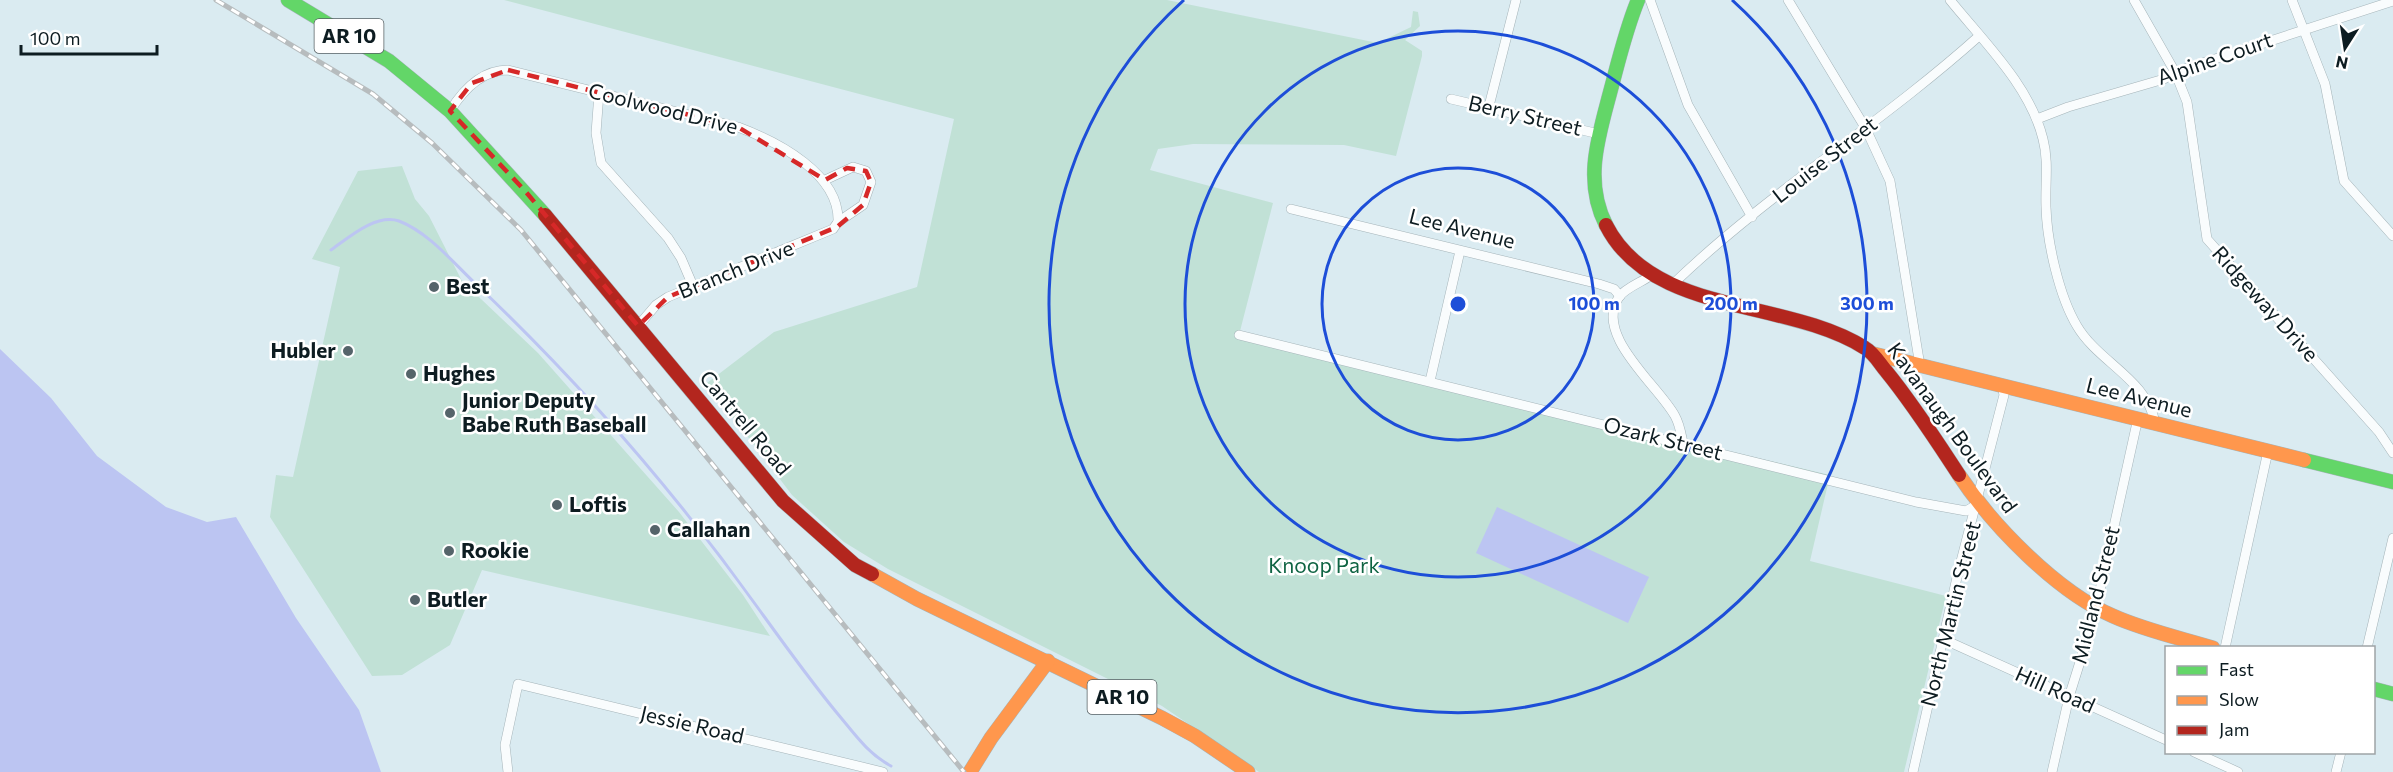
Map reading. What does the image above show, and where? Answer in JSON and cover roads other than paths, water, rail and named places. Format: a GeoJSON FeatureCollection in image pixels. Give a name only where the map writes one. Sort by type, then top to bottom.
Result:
{"type":"FeatureCollection","features":[{"type":"Feature","properties":{"kind":"street","name":"Cantrell Road"},"geometry":{"type":"LineString","coordinates":[[288,0],[389,61],[450,111],[526,192],[783,501],[855,565],[917,599],[1048,661],[1195,736],[1248,772]]}},
{"type":"Feature","properties":{"kind":"street"},"geometry":{"type":"LineString","coordinates":[[1489,106],[1516,0]]}},
{"type":"Feature","properties":{"kind":"street","name":"Kavanaugh Boulevard"},"geometry":{"type":"LineString","coordinates":[[1638,0],[1625,34],[1599,134],[1593,176],[1599,213],[1620,249],[1650,276],[1671,286],[1833,330],[1853,339],[1874,354],[1906,395],[1978,504],[1998,528],[2043,568],[2096,606],[2120,620],[2205,646]]}},
{"type":"Feature","properties":{"kind":"street"},"geometry":{"type":"LineString","coordinates":[[1650,0],[1688,105],[1752,217]]}},
{"type":"Feature","properties":{"kind":"street"},"geometry":{"type":"LineString","coordinates":[[1788,0],[1866,129],[1890,181],[1920,366]]}},
{"type":"Feature","properties":{"kind":"street"},"geometry":{"type":"LineString","coordinates":[[1950,0],[2008,70],[2037,119],[2046,157],[2048,233],[2070,312],[2085,337],[2151,405],[2155,423]]}},
{"type":"Feature","properties":{"kind":"street","name":"Ridgeway Drive"},"geometry":{"type":"LineString","coordinates":[[2134,0],[2175,72],[2189,109],[2207,239],[2379,432],[2393,453]]}},
{"type":"Feature","properties":{"kind":"street"},"geometry":{"type":"LineString","coordinates":[[2292,0],[2301,29],[2325,84],[2344,181],[2393,236]]}},
{"type":"Feature","properties":{"kind":"street","name":"Alpine Court"},"geometry":{"type":"LineString","coordinates":[[2037,119],[2164,79],[2175,72],[2301,29],[2393,1]]}},
{"type":"Feature","properties":{"kind":"street","name":"Louise Street"},"geometry":{"type":"LineString","coordinates":[[1671,286],[1702,256],[1866,129],[1979,36]]}},
{"type":"Feature","properties":{"kind":"street","name":"Coolwood Drive"},"geometry":{"type":"LineString","coordinates":[[450,111],[472,83],[488,74],[503,70],[747,130],[813,169],[825,180]]}},
{"type":"Feature","properties":{"kind":"street"},"geometry":{"type":"LineString","coordinates":[[599,93],[596,133],[601,163],[668,238],[681,258],[693,286]]}},
{"type":"Feature","properties":{"kind":"street","name":"Berry Street"},"geometry":{"type":"LineString","coordinates":[[1451,99],[1489,106],[1599,134]]}},
{"type":"Feature","properties":{"kind":"street","name":"Branch Drive"},"geometry":{"type":"LineString","coordinates":[[638,326],[661,301],[693,286],[823,235],[833,230],[838,222],[863,205],[870,178],[861,168],[853,166],[825,180]]}},
{"type":"Feature","properties":{"kind":"street"},"geometry":{"type":"LineString","coordinates":[[825,180],[837,203],[838,222]]}},
{"type":"Feature","properties":{"kind":"street","name":"Lee Avenue"},"geometry":{"type":"LineString","coordinates":[[1291,209],[1599,284],[1614,289],[1620,296]]}},
{"type":"Feature","properties":{"kind":"street"},"geometry":{"type":"LineString","coordinates":[[1430,381],[1460,251]]}},
{"type":"Feature","properties":{"kind":"street"},"geometry":{"type":"LineString","coordinates":[[1650,276],[1620,296],[1614,312],[1617,337],[1675,416],[1683,443]]}},
{"type":"Feature","properties":{"kind":"street","name":"Ozark Street"},"geometry":{"type":"LineString","coordinates":[[1239,335],[1961,511],[1970,510],[1978,504]]}},
{"type":"Feature","properties":{"kind":"street","name":"Lee Avenue"},"geometry":{"type":"LineString","coordinates":[[1874,354],[2393,482]]}},
{"type":"Feature","properties":{"kind":"street","name":"North Martin Street"},"geometry":{"type":"LineString","coordinates":[[1912,772],[1945,640],[1958,573],[1978,504],[2004,395],[2002,385]]}},
{"type":"Feature","properties":{"kind":"street","name":"Midland Street"},"geometry":{"type":"LineString","coordinates":[[2052,772],[2069,697],[2096,606],[2138,418]]}},
{"type":"Feature","properties":{"kind":"street"},"geometry":{"type":"LineString","coordinates":[[2225,646],[2268,451]]}},
{"type":"Feature","properties":{"kind":"street"},"geometry":{"type":"LineString","coordinates":[[2367,646],[2393,538]]}},
{"type":"Feature","properties":{"kind":"street","name":"Hill Road"},"geometry":{"type":"LineString","coordinates":[[1945,640],[2165,740]]}},
{"type":"Feature","properties":{"kind":"street"},"geometry":{"type":"LineString","coordinates":[[970,772],[1048,661]]}},
{"type":"Feature","properties":{"kind":"street","name":"Jessie Road"},"geometry":{"type":"LineString","coordinates":[[508,772],[505,745],[518,684],[882,772]]}},
{"type":"Feature","properties":{"kind":"street"},"geometry":{"type":"LineString","coordinates":[[2375,689],[2393,694]]}},
{"type":"Feature","properties":{"kind":"street"},"geometry":{"type":"LineString","coordinates":[[2199,754],[2238,772]]}},
{"type":"Feature","properties":{"kind":"street"},"geometry":{"type":"LineString","coordinates":[[2336,772],[2341,754]]}},
{"type":"Feature","properties":{"kind":"water"},"geometry":{"type":"Polygon","coordinates":[[[0,349],[51,398],[97,456],[166,507],[207,522],[236,517],[296,618],[359,710],[381,772],[0,772],[0,349]]]}},
{"type":"Feature","properties":{"kind":"water"},"geometry":{"type":"Polygon","coordinates":[[[1497,507],[1649,577],[1628,623],[1476,553],[1497,507]]]}},
{"type":"Feature","properties":{"kind":"waterway"},"geometry":{"type":"LineString","coordinates":[[331,250],[372,223],[390,219],[410,226],[442,250],[555,363],[626,441],[694,523],[837,713],[868,749],[891,766]]}},
{"type":"Feature","properties":{"kind":"railway"},"geometry":{"type":"LineString","coordinates":[[216,0],[373,94],[432,143],[521,230],[964,772]]}},
{"type":"Feature","properties":{"kind":"place","name":"Best"},"geometry":{"type":"Point","coordinates":[434,287]}},
{"type":"Feature","properties":{"kind":"place","name":"Hubler"},"geometry":{"type":"Point","coordinates":[348,351]}},
{"type":"Feature","properties":{"kind":"place","name":"Hughes"},"geometry":{"type":"Point","coordinates":[411,374]}},
{"type":"Feature","properties":{"kind":"place","name":"Junior Deputy Babe Ruth Baseball"},"geometry":{"type":"Point","coordinates":[450,413]}},
{"type":"Feature","properties":{"kind":"place","name":"Loftis"},"geometry":{"type":"Point","coordinates":[557,505]}},
{"type":"Feature","properties":{"kind":"place","name":"Callahan"},"geometry":{"type":"Point","coordinates":[655,530]}},
{"type":"Feature","properties":{"kind":"place","name":"Rookie"},"geometry":{"type":"Point","coordinates":[449,551]}},
{"type":"Feature","properties":{"kind":"place","name":"Butler"},"geometry":{"type":"Point","coordinates":[415,600]}},
{"type":"Feature","properties":{"kind":"park label","name":"Knoop Park"},"geometry":{"type":"Point","coordinates":[1324,566]}}]}
